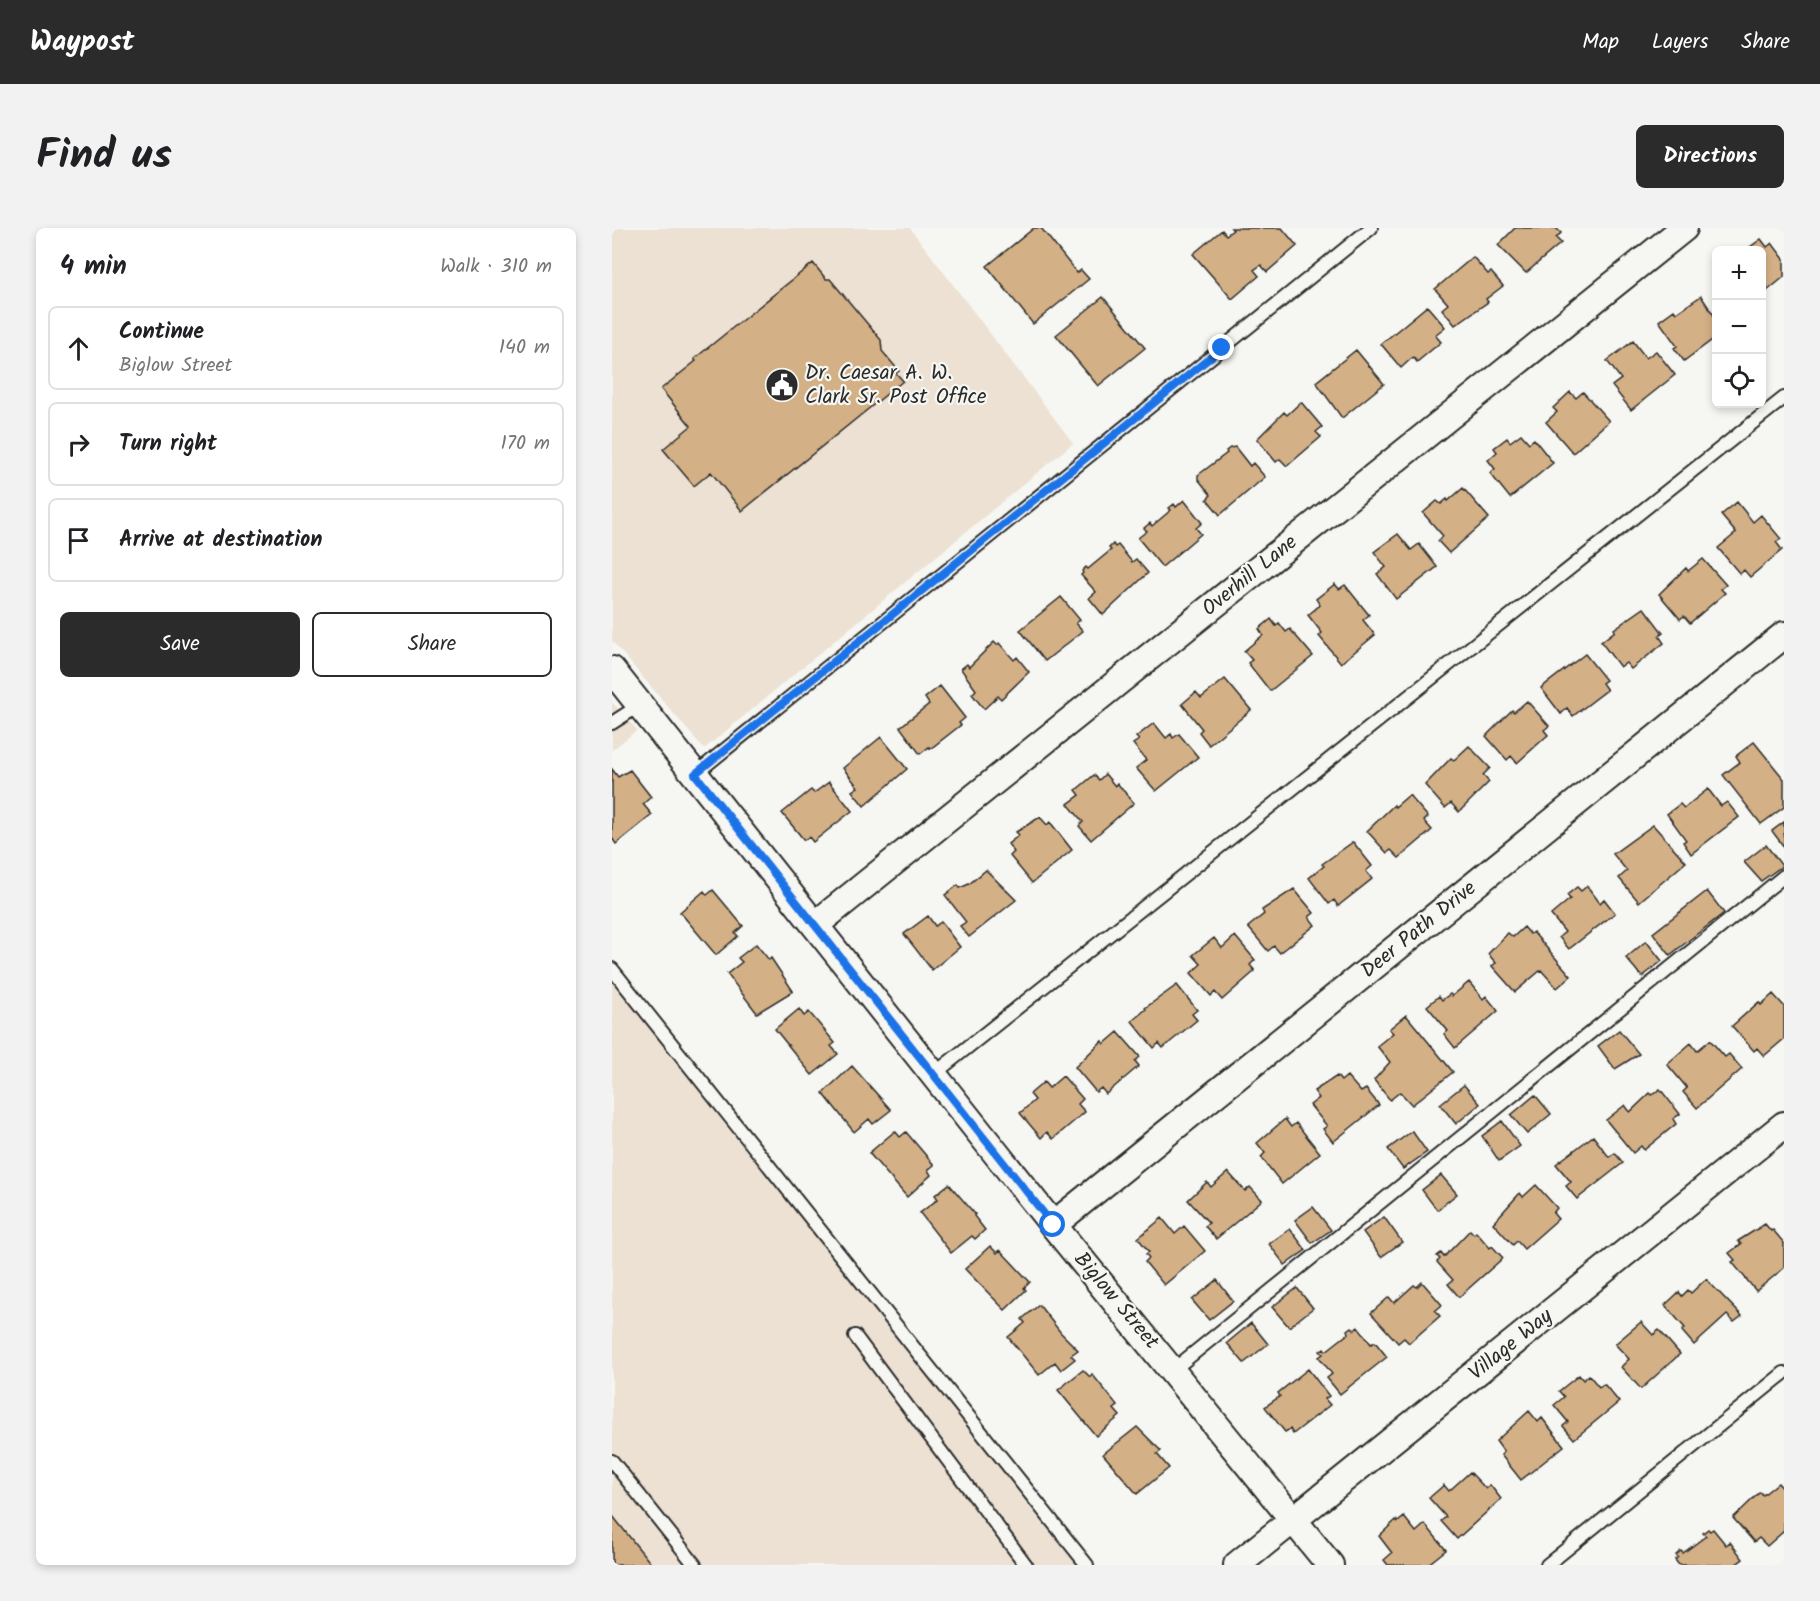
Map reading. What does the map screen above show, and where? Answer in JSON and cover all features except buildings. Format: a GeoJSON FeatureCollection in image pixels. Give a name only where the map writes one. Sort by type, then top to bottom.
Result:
{"type":"FeatureCollection","features":[{"type":"Feature","properties":{"kind":"street","name":"Overhill Lane"},"geometry":{"type":"LineString","coordinates":[[815,925],[1684,228]]}},
{"type":"Feature","properties":{"kind":"street","name":"Deer Path Drive"},"geometry":{"type":"LineString","coordinates":[[1053,1225],[1784,635]]}},
{"type":"Feature","properties":{"kind":"street","name":"Biglow Street"},"geometry":{"type":"LineString","coordinates":[[612,669],[1053,1225],[1330,1565]]}},
{"type":"Feature","properties":{"kind":"street","name":"Village Way"},"geometry":{"type":"LineString","coordinates":[[1236,1565],[1784,1125]]}},
{"type":"Feature","properties":{"kind":"lane"},"geometry":{"type":"LineString","coordinates":[[695,774],[1371,228]]}},
{"type":"Feature","properties":{"kind":"lane"},"geometry":{"type":"LineString","coordinates":[[934,1074],[1784,398]]}},
{"type":"Feature","properties":{"kind":"lane"},"geometry":{"type":"LineString","coordinates":[[612,723],[640,705]]}},
{"type":"Feature","properties":{"kind":"lane"},"geometry":{"type":"LineString","coordinates":[[1173,1370],[1784,876]]}},
{"type":"Feature","properties":{"kind":"lane"},"geometry":{"type":"LineString","coordinates":[[612,969],[1087,1565]]}},
{"type":"Feature","properties":{"kind":"lane"},"geometry":{"type":"LineString","coordinates":[[855,1336],[1026,1565]]}},
{"type":"Feature","properties":{"kind":"lane"},"geometry":{"type":"LineString","coordinates":[[1547,1565],[1784,1373]]}},
{"type":"Feature","properties":{"kind":"lane"},"geometry":{"type":"LineString","coordinates":[[612,1461],[695,1565]]}},
{"type":"Feature","properties":{"kind":"shaded area"},"geometry":{"type":"Polygon","coordinates":[[[612,228],[910,228],[1073,443],[704,749],[612,641],[612,228]]]}},
{"type":"Feature","properties":{"kind":"shaded area"},"geometry":{"type":"Polygon","coordinates":[[[612,702],[637,730],[612,750],[612,702]]]}},
{"type":"Feature","properties":{"kind":"shaded area"},"geometry":{"type":"Polygon","coordinates":[[[612,980],[1077,1565],[612,1565],[612,980]]]}},
{"type":"Feature","properties":{"kind":"place","name":"Dr. Caesar A. W. Clark Sr. Post Office"},"geometry":{"type":"Point","coordinates":[782,385]}},
{"type":"Feature","properties":{"kind":"route"},"geometry":{"type":"LineString","coordinates":[[1053,1225],[695,774],[1222,348]]}}]}
